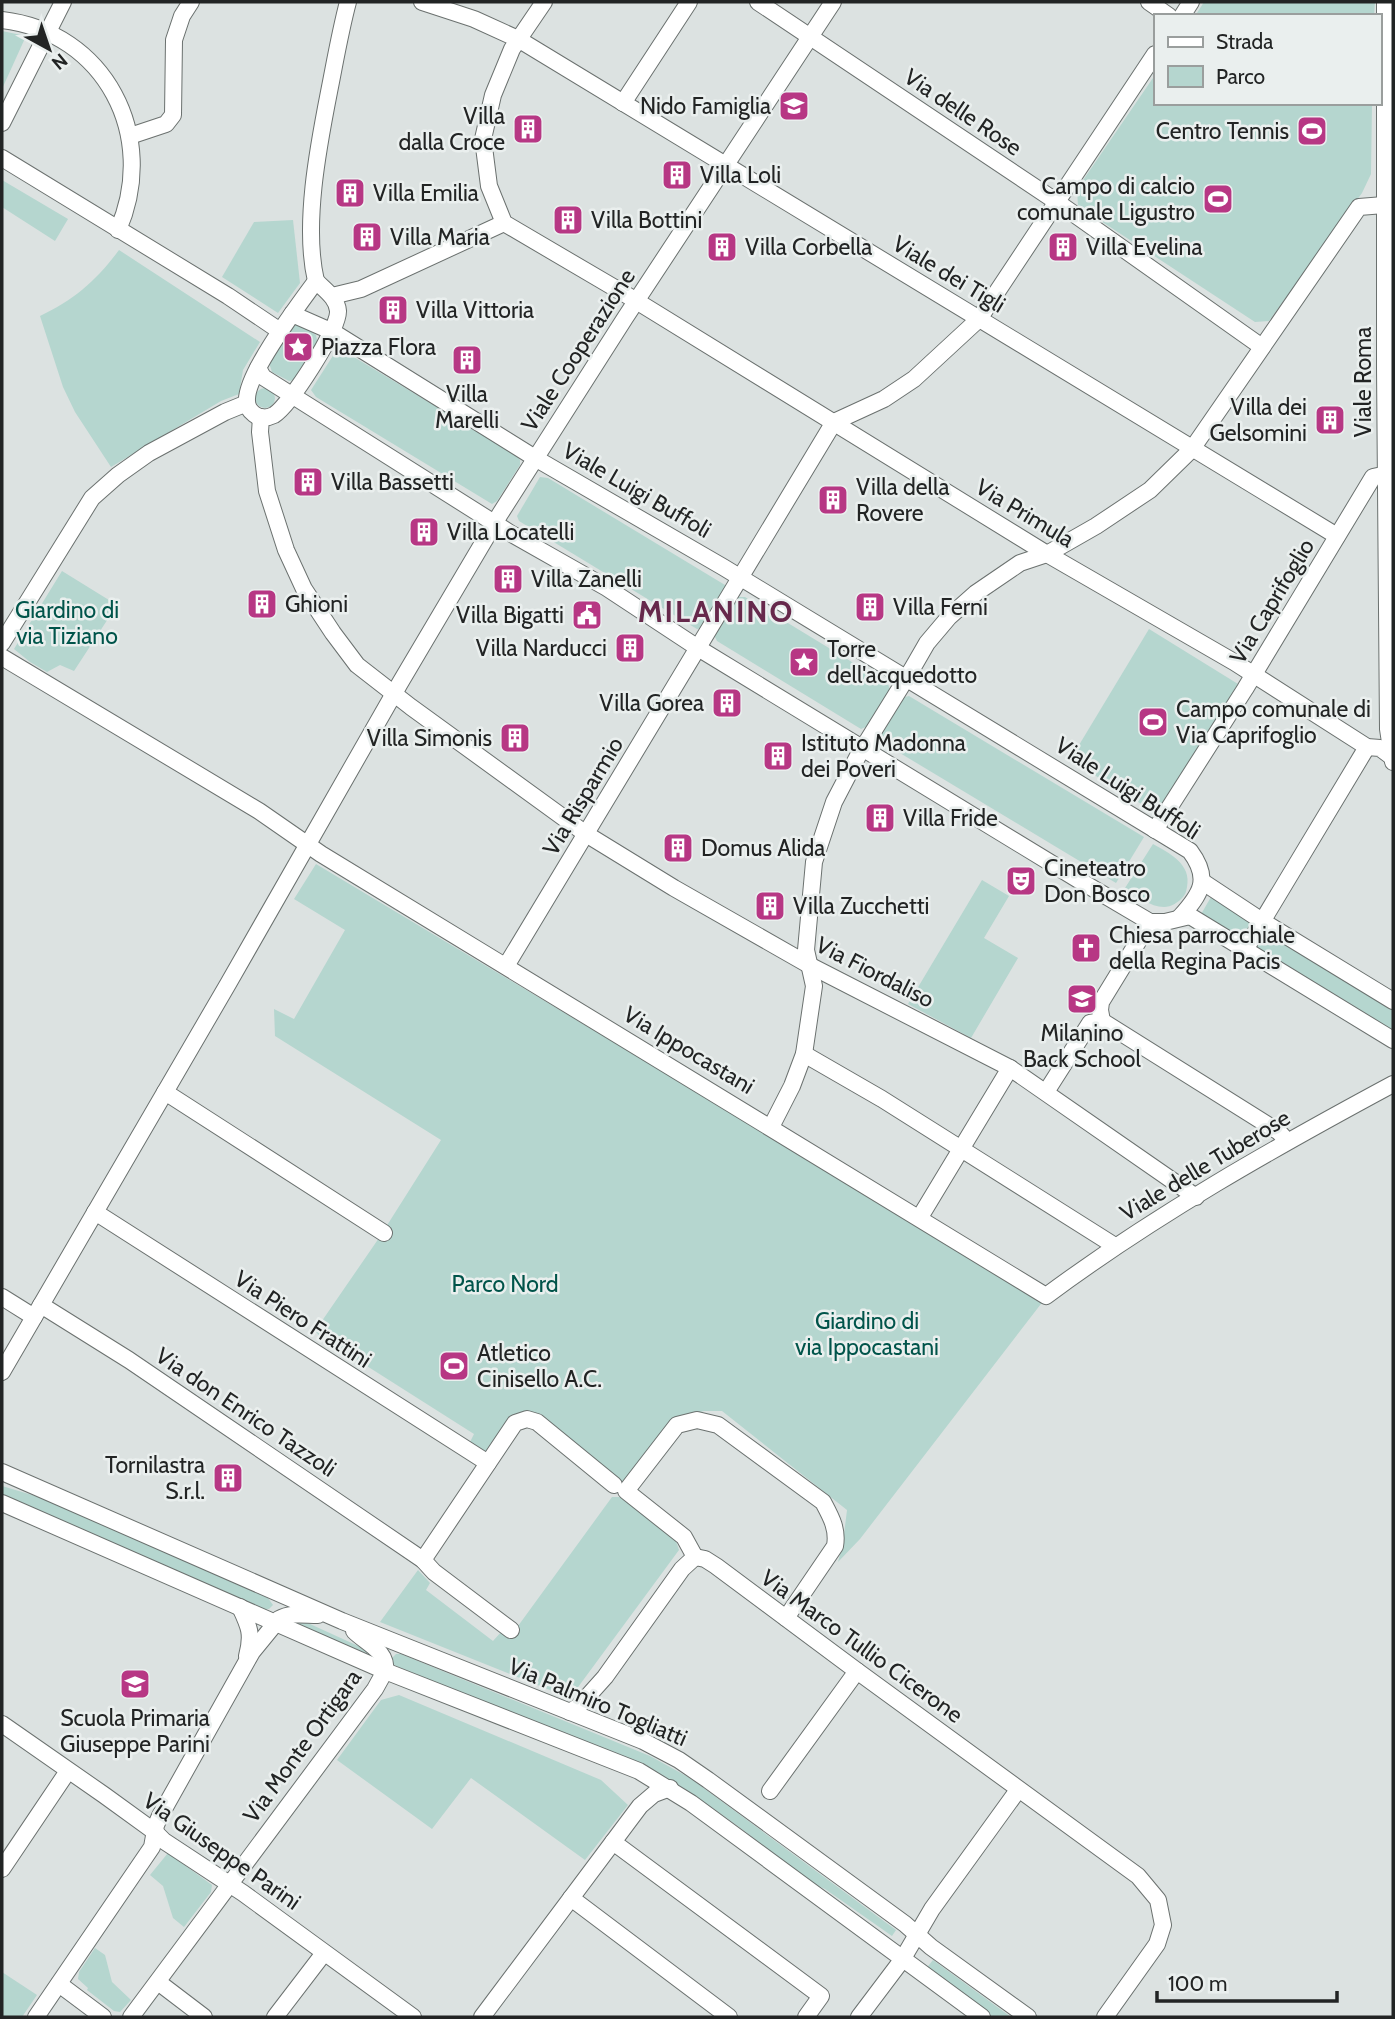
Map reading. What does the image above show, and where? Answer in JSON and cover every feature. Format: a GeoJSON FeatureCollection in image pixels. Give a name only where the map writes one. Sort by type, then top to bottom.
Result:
{"type":"FeatureCollection","features":[{"type":"Feature","properties":{"kind":"street"},"geometry":{"type":"LineString","coordinates":[[2,123],[62,2]]}},
{"type":"Feature","properties":{"kind":"street"},"geometry":{"type":"LineString","coordinates":[[130,136],[166,124],[173,116],[174,40],[182,16],[191,2]]}},
{"type":"Feature","properties":{"kind":"street"},"geometry":{"type":"LineString","coordinates":[[247,398],[253,413],[268,417],[276,413],[292,394],[332,332],[338,310],[331,296],[316,281],[312,256],[313,205],[318,149],[348,2]]}},
{"type":"Feature","properties":{"kind":"street","name":"Viale dei Tigli"},"geometry":{"type":"LineString","coordinates":[[422,2],[474,19],[518,39],[1337,536]]}},
{"type":"Feature","properties":{"kind":"street"},"geometry":{"type":"LineString","coordinates":[[331,296],[361,289],[504,223],[489,186],[483,138],[493,95],[512,49],[544,2]]}},
{"type":"Feature","properties":{"kind":"street"},"geometry":{"type":"LineString","coordinates":[[623,103],[689,2]]}},
{"type":"Feature","properties":{"kind":"street","name":"Via delle Rose"},"geometry":{"type":"LineString","coordinates":[[758,2],[1057,202],[1262,347]]}},
{"type":"Feature","properties":{"kind":"street","name":"Viale Cooperazione"},"geometry":{"type":"LineString","coordinates":[[2,1372],[394,693],[535,458],[833,2]]}},
{"type":"Feature","properties":{"kind":"street"},"geometry":{"type":"LineString","coordinates":[[1150,2],[1166,14]]}},
{"type":"Feature","properties":{"kind":"street","name":"Viale Roma"},"geometry":{"type":"LineString","coordinates":[[1385,2],[1390,204],[1386,528],[1388,729],[1393,760]]}},
{"type":"Feature","properties":{"kind":"street"},"geometry":{"type":"LineString","coordinates":[[2,20],[47,32],[76,50],[99,71],[118,100],[130,136],[132,153],[132,184],[118,230]]}},
{"type":"Feature","properties":{"kind":"street"},"geometry":{"type":"LineString","coordinates":[[698,648],[834,422],[884,400],[914,379],[979,319],[1154,56]]}},
{"type":"Feature","properties":{"kind":"street"},"geometry":{"type":"LineString","coordinates":[[2,158],[228,296],[280,331]]}},
{"type":"Feature","properties":{"kind":"street"},"geometry":{"type":"LineString","coordinates":[[772,1127],[804,1054],[814,986],[806,950],[806,932],[814,862],[834,802],[863,748],[927,643],[949,617],[976,593],[1020,563],[1047,554],[1096,526],[1150,490],[1192,449],[1359,207],[1390,204]]}},
{"type":"Feature","properties":{"kind":"street","name":"Via Primula"},"geometry":{"type":"LineString","coordinates":[[504,223],[625,294],[1047,554],[1254,675],[1367,747],[1380,748],[1393,760]]}},
{"type":"Feature","properties":{"kind":"street"},"geometry":{"type":"LineString","coordinates":[[2,643],[92,498],[149,453],[247,398],[258,368],[280,331],[316,281]]}},
{"type":"Feature","properties":{"kind":"street"},"geometry":{"type":"LineString","coordinates":[[292,314],[332,332]]}},
{"type":"Feature","properties":{"kind":"street","name":"Viale Luigi Buffoli"},"geometry":{"type":"LineString","coordinates":[[332,332],[535,458],[740,577],[1190,851],[1203,875],[1203,883]]}},
{"type":"Feature","properties":{"kind":"street"},"geometry":{"type":"LineString","coordinates":[[258,368],[263,377],[495,524],[607,588],[698,648],[1150,922],[1173,921],[1180,917],[1194,901],[1203,883],[1393,1001]]}},
{"type":"Feature","properties":{"kind":"street","name":"Via Fiordaliso"},"geometry":{"type":"LineString","coordinates":[[261,417],[260,435],[267,491],[286,550],[304,589],[357,665],[586,834],[809,965],[1010,1068],[1196,1197]]}},
{"type":"Feature","properties":{"kind":"street","name":"Via Caprifoglio"},"geometry":{"type":"LineString","coordinates":[[1155,830],[1254,675],[1373,477],[1387,474]]}},
{"type":"Feature","properties":{"kind":"street","name":"Via Risparmio"},"geometry":{"type":"LineString","coordinates":[[506,966],[698,648]]}},
{"type":"Feature","properties":{"kind":"street","name":"Via Ippocastani"},"geometry":{"type":"LineString","coordinates":[[2,657],[259,811],[308,845],[1046,1296]]}},
{"type":"Feature","properties":{"kind":"street"},"geometry":{"type":"LineString","coordinates":[[1245,950],[1367,747]]}},
{"type":"Feature","properties":{"kind":"street"},"geometry":{"type":"LineString","coordinates":[[1180,917],[1190,916],[1393,1040]]}},
{"type":"Feature","properties":{"kind":"street"},"geometry":{"type":"LineString","coordinates":[[1102,1021],[1101,1002],[1150,922]]}},
{"type":"Feature","properties":{"kind":"street"},"geometry":{"type":"LineString","coordinates":[[1046,1092],[1090,1023],[1102,1021],[1279,1132],[1287,1141]]}},
{"type":"Feature","properties":{"kind":"street"},"geometry":{"type":"LineString","coordinates":[[804,1054],[882,1099],[1115,1246]]}},
{"type":"Feature","properties":{"kind":"street"},"geometry":{"type":"LineString","coordinates":[[920,1217],[1010,1068]]}},
{"type":"Feature","properties":{"kind":"street","name":"Viale delle Tuberose"},"geometry":{"type":"LineString","coordinates":[[1046,1296],[1115,1246],[1287,1141],[1393,1084]]}},
{"type":"Feature","properties":{"kind":"street"},"geometry":{"type":"LineString","coordinates":[[165,1092],[384,1233]]}},
{"type":"Feature","properties":{"kind":"street","name":"Via Piero Frattini"},"geometry":{"type":"LineString","coordinates":[[95,1212],[488,1463]]}},
{"type":"Feature","properties":{"kind":"street","name":"Via don Enrico Tazzoli"},"geometry":{"type":"LineString","coordinates":[[2,1297],[37,1311],[129,1360],[423,1560],[511,1630]]}},
{"type":"Feature","properties":{"kind":"street"},"geometry":{"type":"LineString","coordinates":[[423,1560],[515,1423],[527,1419],[537,1422],[614,1485]]}},
{"type":"Feature","properties":{"kind":"street"},"geometry":{"type":"LineString","coordinates":[[570,1712],[598,1686],[682,1569],[695,1557],[684,1537],[626,1491],[677,1425],[697,1420],[718,1425],[822,1502],[833,1520],[835,1546],[786,1618]]}},
{"type":"Feature","properties":{"kind":"street","name":"Via Palmiro Togliatti"},"geometry":{"type":"LineString","coordinates":[[2,1472],[335,1618],[643,1741],[694,1770],[1028,2017]]}},
{"type":"Feature","properties":{"kind":"street","name":"Via Palmiro Togliatti"},"geometry":{"type":"LineString","coordinates":[[2,1503],[385,1671],[620,1763],[670,1788],[982,2017]]}},
{"type":"Feature","properties":{"kind":"street","name":"Via Marco Tullio Cicerone"},"geometry":{"type":"LineString","coordinates":[[695,1557],[705,1559],[716,1566],[1138,1876],[1158,1900],[1163,1925],[1157,1944],[1105,2017]]}},
{"type":"Feature","properties":{"kind":"street"},"geometry":{"type":"LineString","coordinates":[[240,1607],[251,1637],[243,1668]]}},
{"type":"Feature","properties":{"kind":"street"},"geometry":{"type":"LineString","coordinates":[[36,2017],[149,1852],[160,1816],[256,1646],[284,1616],[291,1614],[335,1618]]}},
{"type":"Feature","properties":{"kind":"street","name":"Via Palmiro Togliatti"},"geometry":{"type":"LineString","coordinates":[[335,1618],[379,1651],[385,1660],[385,1671]]}},
{"type":"Feature","properties":{"kind":"street","name":"Via Monte Ortigara"},"geometry":{"type":"LineString","coordinates":[[131,2017],[385,1671]]}},
{"type":"Feature","properties":{"kind":"street"},"geometry":{"type":"LineString","coordinates":[[770,1791],[857,1671]]}},
{"type":"Feature","properties":{"kind":"street","name":"Via Giuseppe Parini"},"geometry":{"type":"LineString","coordinates":[[2,1724],[413,2017]]}},
{"type":"Feature","properties":{"kind":"street"},"geometry":{"type":"LineString","coordinates":[[620,1763],[640,1786],[639,1806]]}},
{"type":"Feature","properties":{"kind":"street"},"geometry":{"type":"LineString","coordinates":[[2,1869],[68,1771]]}},
{"type":"Feature","properties":{"kind":"street"},"geometry":{"type":"LineString","coordinates":[[488,2015],[639,1806],[654,1794],[670,1788]]}},
{"type":"Feature","properties":{"kind":"street"},"geometry":{"type":"LineString","coordinates":[[859,2017],[902,1960],[932,1909],[1018,1790]]}},
{"type":"Feature","properties":{"kind":"street"},"geometry":{"type":"LineString","coordinates":[[613,1842],[821,1996],[806,2017]]}},
{"type":"Feature","properties":{"kind":"street"},"geometry":{"type":"LineString","coordinates":[[571,1898],[729,2017]]}},
{"type":"Feature","properties":{"kind":"street"},"geometry":{"type":"LineString","coordinates":[[275,2017],[324,1952]]}},
{"type":"Feature","properties":{"kind":"street"},"geometry":{"type":"LineString","coordinates":[[158,1982],[204,2017]]}},
{"type":"Feature","properties":{"kind":"street"},"geometry":{"type":"LineString","coordinates":[[59,1984],[103,2017]]}},
{"type":"Feature","properties":{"kind":"green space"},"geometry":{"type":"Polygon","coordinates":[[[1204,2],[1375,2],[1374,14],[1196,14],[1204,2]]]}},
{"type":"Feature","properties":{"kind":"green space"},"geometry":{"type":"Polygon","coordinates":[[[2,31],[26,36],[2,89],[2,31]]]}},
{"type":"Feature","properties":{"kind":"green space","name":"Campo di calcio comunale Ligustro"},"geometry":{"type":"Polygon","coordinates":[[[1154,76],[1154,105],[1372,105],[1371,174],[1362,193],[1269,321],[1255,322],[1078,206],[1077,189],[1154,76]]]}},
{"type":"Feature","properties":{"kind":"green space"},"geometry":{"type":"Polygon","coordinates":[[[2,180],[68,219],[55,241],[2,207],[2,180]]]}},
{"type":"Feature","properties":{"kind":"green space"},"geometry":{"type":"Polygon","coordinates":[[[293,220],[300,283],[278,313],[222,277],[254,222],[293,220]]]}},
{"type":"Feature","properties":{"kind":"green space"},"geometry":{"type":"Polygon","coordinates":[[[119,250],[260,342],[243,370],[239,394],[221,401],[111,467],[75,412],[63,387],[40,316],[84,288],[119,250]]]}},
{"type":"Feature","properties":{"kind":"green space"},"geometry":{"type":"Polygon","coordinates":[[[299,324],[316,335],[318,345],[294,380],[289,381],[272,372],[269,363],[294,325],[299,324]]]}},
{"type":"Feature","properties":{"kind":"green space"},"geometry":{"type":"Polygon","coordinates":[[[336,351],[344,351],[516,455],[520,465],[497,501],[492,504],[316,397],[311,390],[336,351]]]}},
{"type":"Feature","properties":{"kind":"green space"},"geometry":{"type":"Polygon","coordinates":[[[265,388],[272,391],[275,398],[272,405],[265,408],[258,405],[255,398],[258,391],[265,388]]]}},
{"type":"Feature","properties":{"kind":"green space"},"geometry":{"type":"Polygon","coordinates":[[[540,477],[548,478],[725,585],[727,589],[704,628],[697,629],[519,521],[517,516],[540,477]]]}},
{"type":"Feature","properties":{"kind":"green space","name":"Giardino di via Tiziano"},"geometry":{"type":"Polygon","coordinates":[[[62,571],[117,605],[74,671],[60,665],[47,672],[14,649],[62,571]]]}},
{"type":"Feature","properties":{"kind":"green space"},"geometry":{"type":"Polygon","coordinates":[[[737,597],[745,597],[888,684],[890,690],[868,726],[861,729],[717,641],[714,635],[737,597]]]}},
{"type":"Feature","properties":{"kind":"green space","name":"Campo comunale di Via Caprifoglio"},"geometry":{"type":"Polygon","coordinates":[[[1149,629],[1238,684],[1156,813],[1070,760],[1149,629]]]}},
{"type":"Feature","properties":{"kind":"green space"},"geometry":{"type":"Polygon","coordinates":[[[909,696],[1144,837],[1116,883],[880,741],[878,735],[901,698],[909,696]]]}},
{"type":"Feature","properties":{"kind":"green space"},"geometry":{"type":"Polygon","coordinates":[[[1153,844],[1178,860],[1188,879],[1185,893],[1179,901],[1169,906],[1154,905],[1125,888],[1153,844]]]}},
{"type":"Feature","properties":{"kind":"green space","name":"Giardino di via Ippocastani"},"geometry":{"type":"Polygon","coordinates":[[[316,864],[1044,1300],[860,1539],[838,1562],[847,1510],[722,1411],[704,1411],[677,1418],[623,1483],[541,1415],[520,1414],[512,1417],[485,1452],[470,1442],[474,1434],[315,1331],[379,1238],[441,1140],[275,1036],[274,1009],[294,1019],[345,930],[294,899],[316,864]]]}},
{"type":"Feature","properties":{"kind":"green space"},"geometry":{"type":"Polygon","coordinates":[[[982,880],[1009,896],[984,938],[1018,958],[971,1038],[908,1004],[982,880]]]}},
{"type":"Feature","properties":{"kind":"green space"},"geometry":{"type":"Polygon","coordinates":[[[1211,897],[1253,922],[1242,941],[1200,916],[1211,897]]]}},
{"type":"Feature","properties":{"kind":"green space"},"geometry":{"type":"Polygon","coordinates":[[[1265,929],[1393,1006],[1393,1034],[1254,948],[1265,929]]]}},
{"type":"Feature","properties":{"kind":"green space"},"geometry":{"type":"Polygon","coordinates":[[[2,1486],[49,1500],[268,1598],[273,1605],[269,1609],[262,1609],[2,1494],[2,1486]]]}},
{"type":"Feature","properties":{"kind":"green space"},"geometry":{"type":"Polygon","coordinates":[[[612,1497],[621,1497],[674,1535],[679,1550],[570,1698],[380,1622],[418,1570],[430,1583],[426,1590],[493,1641],[502,1631],[510,1637],[612,1497]]]}},
{"type":"Feature","properties":{"kind":"green space"},"geometry":{"type":"Polygon","coordinates":[[[296,1620],[367,1650],[371,1655],[294,1623],[296,1620]]]}},
{"type":"Feature","properties":{"kind":"green space"},"geometry":{"type":"Polygon","coordinates":[[[396,1654],[650,1756],[690,1778],[896,1930],[892,1936],[814,1884],[711,1807],[668,1779],[645,1767],[396,1666],[391,1659],[396,1654]]]}},
{"type":"Feature","properties":{"kind":"green space"},"geometry":{"type":"Polygon","coordinates":[[[399,1695],[601,1780],[628,1805],[585,1860],[471,1778],[432,1829],[337,1760],[381,1700],[399,1695]]]}},
{"type":"Feature","properties":{"kind":"green space"},"geometry":{"type":"Polygon","coordinates":[[[168,1853],[212,1885],[211,1892],[184,1927],[173,1918],[163,1886],[150,1875],[168,1853]]]}},
{"type":"Feature","properties":{"kind":"green space"},"geometry":{"type":"Polygon","coordinates":[[[95,1948],[105,1955],[112,1982],[131,2000],[120,2012],[114,2011],[87,1990],[78,1979],[79,1972],[95,1948]]]}},
{"type":"Feature","properties":{"kind":"green space"},"geometry":{"type":"Polygon","coordinates":[[[933,1960],[1011,2017],[989,2017],[925,1970],[933,1960]]]}},
{"type":"Feature","properties":{"kind":"green space"},"geometry":{"type":"Polygon","coordinates":[[[2,1972],[37,1995],[22,2017],[2,2017],[2,1972]]]}},
{"type":"Feature","properties":{"kind":"place","name":"Nido Famiglia"},"geometry":{"type":"Point","coordinates":[794,106]}},
{"type":"Feature","properties":{"kind":"place","name":"Villa dalla Croce"},"geometry":{"type":"Point","coordinates":[528,129]}},
{"type":"Feature","properties":{"kind":"place","name":"Centro Tennis"},"geometry":{"type":"Point","coordinates":[1312,131]}},
{"type":"Feature","properties":{"kind":"place","name":"Villa Loli"},"geometry":{"type":"Point","coordinates":[677,175]}},
{"type":"Feature","properties":{"kind":"place","name":"Villa Emilia"},"geometry":{"type":"Point","coordinates":[350,193]}},
{"type":"Feature","properties":{"kind":"place","name":"Campo di calcio comunale Ligustro"},"geometry":{"type":"Point","coordinates":[1218,199]}},
{"type":"Feature","properties":{"kind":"place","name":"Villa Bottini"},"geometry":{"type":"Point","coordinates":[568,220]}},
{"type":"Feature","properties":{"kind":"place","name":"Villa Maria"},"geometry":{"type":"Point","coordinates":[367,237]}},
{"type":"Feature","properties":{"kind":"place","name":"Villa Corbella"},"geometry":{"type":"Point","coordinates":[722,247]}},
{"type":"Feature","properties":{"kind":"place","name":"Villa Evelina"},"geometry":{"type":"Point","coordinates":[1063,247]}},
{"type":"Feature","properties":{"kind":"place","name":"Villa Vittoria"},"geometry":{"type":"Point","coordinates":[393,310]}},
{"type":"Feature","properties":{"kind":"place","name":"Piazza Flora"},"geometry":{"type":"Point","coordinates":[298,347]}},
{"type":"Feature","properties":{"kind":"place","name":"Villa Marelli"},"geometry":{"type":"Point","coordinates":[467,360]}},
{"type":"Feature","properties":{"kind":"place","name":"Villa dei Gelsomini"},"geometry":{"type":"Point","coordinates":[1330,420]}},
{"type":"Feature","properties":{"kind":"place","name":"Villa Bassetti"},"geometry":{"type":"Point","coordinates":[308,482]}},
{"type":"Feature","properties":{"kind":"place","name":"Villa della Rovere"},"geometry":{"type":"Point","coordinates":[833,500]}},
{"type":"Feature","properties":{"kind":"place","name":"Villa Locatelli"},"geometry":{"type":"Point","coordinates":[424,532]}},
{"type":"Feature","properties":{"kind":"place","name":"Villa Zanelli"},"geometry":{"type":"Point","coordinates":[508,579]}},
{"type":"Feature","properties":{"kind":"place","name":"Ghioni"},"geometry":{"type":"Point","coordinates":[262,604]}},
{"type":"Feature","properties":{"kind":"place","name":"Villa Ferni"},"geometry":{"type":"Point","coordinates":[870,607]}},
{"type":"Feature","properties":{"kind":"place","name":"Villa Bigatti"},"geometry":{"type":"Point","coordinates":[587,615]}},
{"type":"Feature","properties":{"kind":"place","name":"Villa Narducci"},"geometry":{"type":"Point","coordinates":[630,648]}},
{"type":"Feature","properties":{"kind":"place","name":"Torre dell'acquedotto"},"geometry":{"type":"Point","coordinates":[804,662]}},
{"type":"Feature","properties":{"kind":"place","name":"Villa Gorea"},"geometry":{"type":"Point","coordinates":[727,703]}},
{"type":"Feature","properties":{"kind":"place","name":"Campo comunale di Via Caprifoglio"},"geometry":{"type":"Point","coordinates":[1153,722]}},
{"type":"Feature","properties":{"kind":"place","name":"Villa Simonis"},"geometry":{"type":"Point","coordinates":[515,738]}},
{"type":"Feature","properties":{"kind":"place","name":"Istituto Madonna dei Poveri"},"geometry":{"type":"Point","coordinates":[778,756]}},
{"type":"Feature","properties":{"kind":"place","name":"Villa Fride"},"geometry":{"type":"Point","coordinates":[880,818]}},
{"type":"Feature","properties":{"kind":"place","name":"Domus Alida"},"geometry":{"type":"Point","coordinates":[678,848]}},
{"type":"Feature","properties":{"kind":"place","name":"Cineteatro Don Bosco"},"geometry":{"type":"Point","coordinates":[1021,881]}},
{"type":"Feature","properties":{"kind":"place","name":"Villa Zucchetti"},"geometry":{"type":"Point","coordinates":[770,906]}},
{"type":"Feature","properties":{"kind":"place","name":"Chiesa parrocchiale della Regina Pacis"},"geometry":{"type":"Point","coordinates":[1086,948]}},
{"type":"Feature","properties":{"kind":"place","name":"Milanino Back School"},"geometry":{"type":"Point","coordinates":[1082,999]}},
{"type":"Feature","properties":{"kind":"place","name":"Atletico Cinisello A.C."},"geometry":{"type":"Point","coordinates":[454,1366]}},
{"type":"Feature","properties":{"kind":"place","name":"Tornilastra S.r.l."},"geometry":{"type":"Point","coordinates":[228,1478]}},
{"type":"Feature","properties":{"kind":"place","name":"Scuola Primaria Giuseppe Parini"},"geometry":{"type":"Point","coordinates":[135,1684]}},
{"type":"Feature","properties":{"kind":"district","name":"MILANINO"},"geometry":{"type":"Point","coordinates":[716,612]}},
{"type":"Feature","properties":{"kind":"park label","name":"Parco Nord"},"geometry":{"type":"Point","coordinates":[505,1284]}}]}
